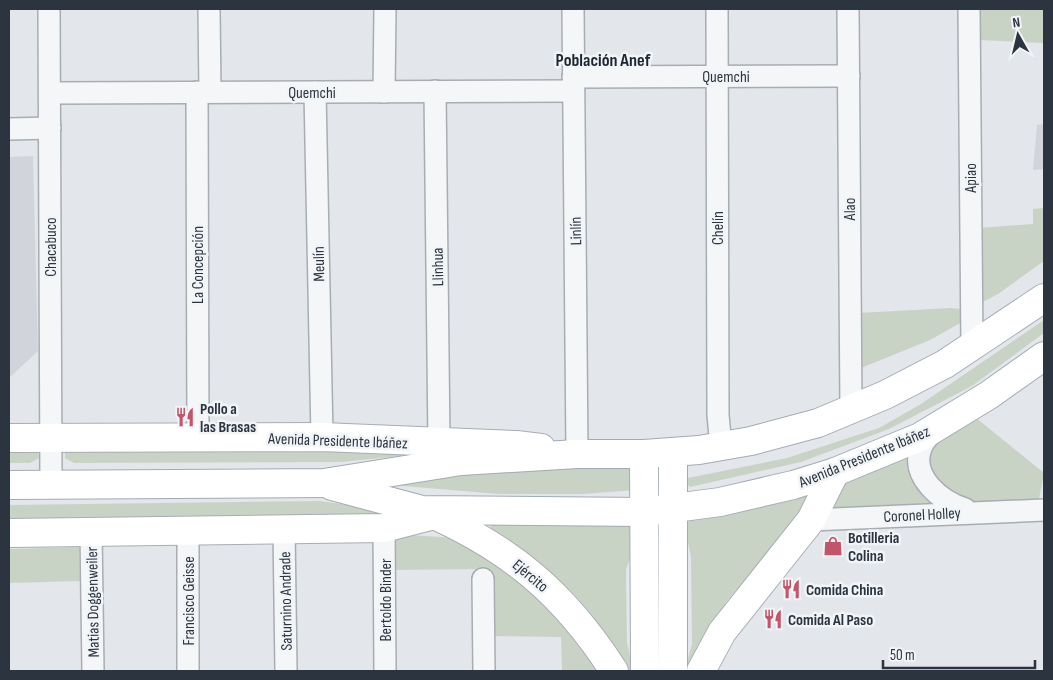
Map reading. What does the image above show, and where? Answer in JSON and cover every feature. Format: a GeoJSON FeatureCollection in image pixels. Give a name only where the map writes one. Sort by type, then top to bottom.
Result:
{"type":"FeatureCollection","features":[{"type":"Feature","properties":{"kind":"main road","name":"Avenida Presidente Ibáñez"},"geometry":{"type":"LineString","coordinates":[[9,485],[324,484],[461,461],[577,454],[644,454],[721,447],[784,433],[852,410],[917,379],[972,348],[1044,298]]}},
{"type":"Feature","properties":{"kind":"main road","name":"Avenida Presidente Ibáñez"},"geometry":{"type":"LineString","coordinates":[[324,484],[437,512],[644,512],[745,497],[835,472],[935,428],[989,395],[1044,356]]}},
{"type":"Feature","properties":{"kind":"main road","name":"Avenida Presidente Ibáñez"},"geometry":{"type":"LineString","coordinates":[[9,438],[322,437],[516,445],[577,454]]}},
{"type":"Feature","properties":{"kind":"main road"},"geometry":{"type":"LineString","coordinates":[[673,452],[673,671]]}},
{"type":"Feature","properties":{"kind":"main road"},"geometry":{"type":"LineString","coordinates":[[644,454],[645,671]]}},
{"type":"Feature","properties":{"kind":"main road"},"geometry":{"type":"LineString","coordinates":[[701,671],[722,632],[811,520],[835,472]]}},
{"type":"Feature","properties":{"kind":"main road","name":"Avenida Presidente Ibáñez"},"geometry":{"type":"LineString","coordinates":[[9,533],[384,528],[437,512]]}},
{"type":"Feature","properties":{"kind":"main road","name":"Ejército"},"geometry":{"type":"LineString","coordinates":[[437,512],[496,548],[553,593],[579,622],[614,671]]}},
{"type":"Feature","properties":{"kind":"street","name":"Chacabuco"},"geometry":{"type":"LineString","coordinates":[[49,9],[51,485]]}},
{"type":"Feature","properties":{"kind":"street","name":"La Concepción"},"geometry":{"type":"LineString","coordinates":[[198,438],[203,92],[209,9]]}},
{"type":"Feature","properties":{"kind":"street"},"geometry":{"type":"LineString","coordinates":[[384,92],[385,9]]}},
{"type":"Feature","properties":{"kind":"street","name":"Linlín"},"geometry":{"type":"LineString","coordinates":[[572,9],[577,454]]}},
{"type":"Feature","properties":{"kind":"street","name":"Chelín"},"geometry":{"type":"LineString","coordinates":[[717,9],[718,415],[721,447]]}},
{"type":"Feature","properties":{"kind":"street","name":"Alao"},"geometry":{"type":"LineString","coordinates":[[848,9],[852,410]]}},
{"type":"Feature","properties":{"kind":"street","name":"Apiao"},"geometry":{"type":"LineString","coordinates":[[969,9],[972,348]]}},
{"type":"Feature","properties":{"kind":"street","name":"Quemchi"},"geometry":{"type":"LineString","coordinates":[[50,93],[435,91],[717,76],[849,76]]}},
{"type":"Feature","properties":{"kind":"street","name":"Llinhua"},"geometry":{"type":"LineString","coordinates":[[435,91],[439,443]]}},
{"type":"Feature","properties":{"kind":"street","name":"Meulín"},"geometry":{"type":"LineString","coordinates":[[315,92],[322,437]]}},
{"type":"Feature","properties":{"kind":"street"},"geometry":{"type":"LineString","coordinates":[[9,129],[50,128]]}},
{"type":"Feature","properties":{"kind":"street","name":"Coronel Holley"},"geometry":{"type":"LineString","coordinates":[[935,428],[925,440],[920,451],[919,457],[922,472],[931,488],[944,501],[973,511]]}},
{"type":"Feature","properties":{"kind":"street","name":"Coronel Holley"},"geometry":{"type":"LineString","coordinates":[[811,520],[973,511],[1044,510]]}},
{"type":"Feature","properties":{"kind":"street","name":"Bertoldo Binder"},"geometry":{"type":"LineString","coordinates":[[384,528],[385,671]]}},
{"type":"Feature","properties":{"kind":"street","name":"Saturnino Andrade"},"geometry":{"type":"LineString","coordinates":[[284,530],[286,671]]}},
{"type":"Feature","properties":{"kind":"street","name":"Francisco Geisse"},"geometry":{"type":"LineString","coordinates":[[188,531],[188,671]]}},
{"type":"Feature","properties":{"kind":"street","name":"Matias Doggenweiler"},"geometry":{"type":"LineString","coordinates":[[92,532],[94,671]]}},
{"type":"Feature","properties":{"kind":"street"},"geometry":{"type":"LineString","coordinates":[[482,579],[484,671]]}},
{"type":"Feature","properties":{"kind":"shaded area"},"geometry":{"type":"Polygon","coordinates":[[[1044,124],[1044,169],[1033,170],[1037,125],[1044,124]]]}},
{"type":"Feature","properties":{"kind":"shaded area"},"geometry":{"type":"Polygon","coordinates":[[[33,156],[38,351],[9,378],[9,157],[33,156]]]}},
{"type":"Feature","properties":{"kind":"green space"},"geometry":{"type":"Polygon","coordinates":[[[978,9],[1044,9],[1044,43],[979,40],[978,9]]]}},
{"type":"Feature","properties":{"kind":"green space"},"geometry":{"type":"Polygon","coordinates":[[[1044,208],[1044,261],[998,294],[981,303],[979,228],[1033,224],[1033,209],[1044,208]]]}},
{"type":"Feature","properties":{"kind":"green space"},"geometry":{"type":"Polygon","coordinates":[[[960,309],[962,322],[930,340],[856,370],[858,313],[960,309]]]}},
{"type":"Feature","properties":{"kind":"green space"},"geometry":{"type":"Polygon","coordinates":[[[1044,320],[1044,333],[972,386],[889,429],[801,462],[690,487],[687,484],[688,478],[787,458],[879,428],[921,404],[1044,320]]]}},
{"type":"Feature","properties":{"kind":"green space"},"geometry":{"type":"Polygon","coordinates":[[[975,417],[1044,473],[1039,499],[958,502],[933,480],[926,451],[975,417]]]}},
{"type":"Feature","properties":{"kind":"green space"},"geometry":{"type":"Polygon","coordinates":[[[358,446],[410,455],[341,462],[74,463],[65,458],[65,451],[358,446]]]}},
{"type":"Feature","properties":{"kind":"green space"},"geometry":{"type":"Polygon","coordinates":[[[9,447],[38,450],[39,458],[30,463],[9,463],[9,447]]]}},
{"type":"Feature","properties":{"kind":"green space"},"geometry":{"type":"Polygon","coordinates":[[[908,454],[933,505],[831,508],[843,483],[908,454]]]}},
{"type":"Feature","properties":{"kind":"green space"},"geometry":{"type":"Polygon","coordinates":[[[623,464],[635,469],[636,490],[583,494],[499,494],[391,485],[437,476],[623,464]]]}},
{"type":"Feature","properties":{"kind":"green space"},"geometry":{"type":"Polygon","coordinates":[[[800,495],[805,496],[807,502],[795,520],[726,602],[689,670],[685,670],[692,644],[691,557],[685,528],[686,521],[800,495]]]}},
{"type":"Feature","properties":{"kind":"green space"},"geometry":{"type":"Polygon","coordinates":[[[319,501],[394,511],[401,514],[9,521],[9,505],[319,501]]]}},
{"type":"Feature","properties":{"kind":"green space"},"geometry":{"type":"Polygon","coordinates":[[[628,524],[634,529],[633,550],[626,570],[627,642],[633,671],[626,671],[598,624],[560,580],[519,549],[490,531],[491,525],[628,524]]]}},
{"type":"Feature","properties":{"kind":"green space"},"geometry":{"type":"Polygon","coordinates":[[[392,534],[457,538],[476,547],[543,599],[600,671],[562,671],[561,637],[489,636],[487,601],[494,594],[495,578],[483,569],[393,570],[392,534]]]}},
{"type":"Feature","properties":{"kind":"green space"},"geometry":{"type":"Polygon","coordinates":[[[79,547],[80,581],[9,583],[9,549],[79,547]]]}},
{"type":"Feature","properties":{"kind":"place","name":"Pollo a las Brasas"},"geometry":{"type":"Point","coordinates":[185,417]}},
{"type":"Feature","properties":{"kind":"place","name":"Botilleria Colina"},"geometry":{"type":"Point","coordinates":[833,546]}},
{"type":"Feature","properties":{"kind":"place","name":"Comida China"},"geometry":{"type":"Point","coordinates":[791,589]}},
{"type":"Feature","properties":{"kind":"place","name":"Comida Al Paso"},"geometry":{"type":"Point","coordinates":[773,619]}},
{"type":"Feature","properties":{"kind":"district","name":"Población Anef"},"geometry":{"type":"Point","coordinates":[603,60]}}]}
